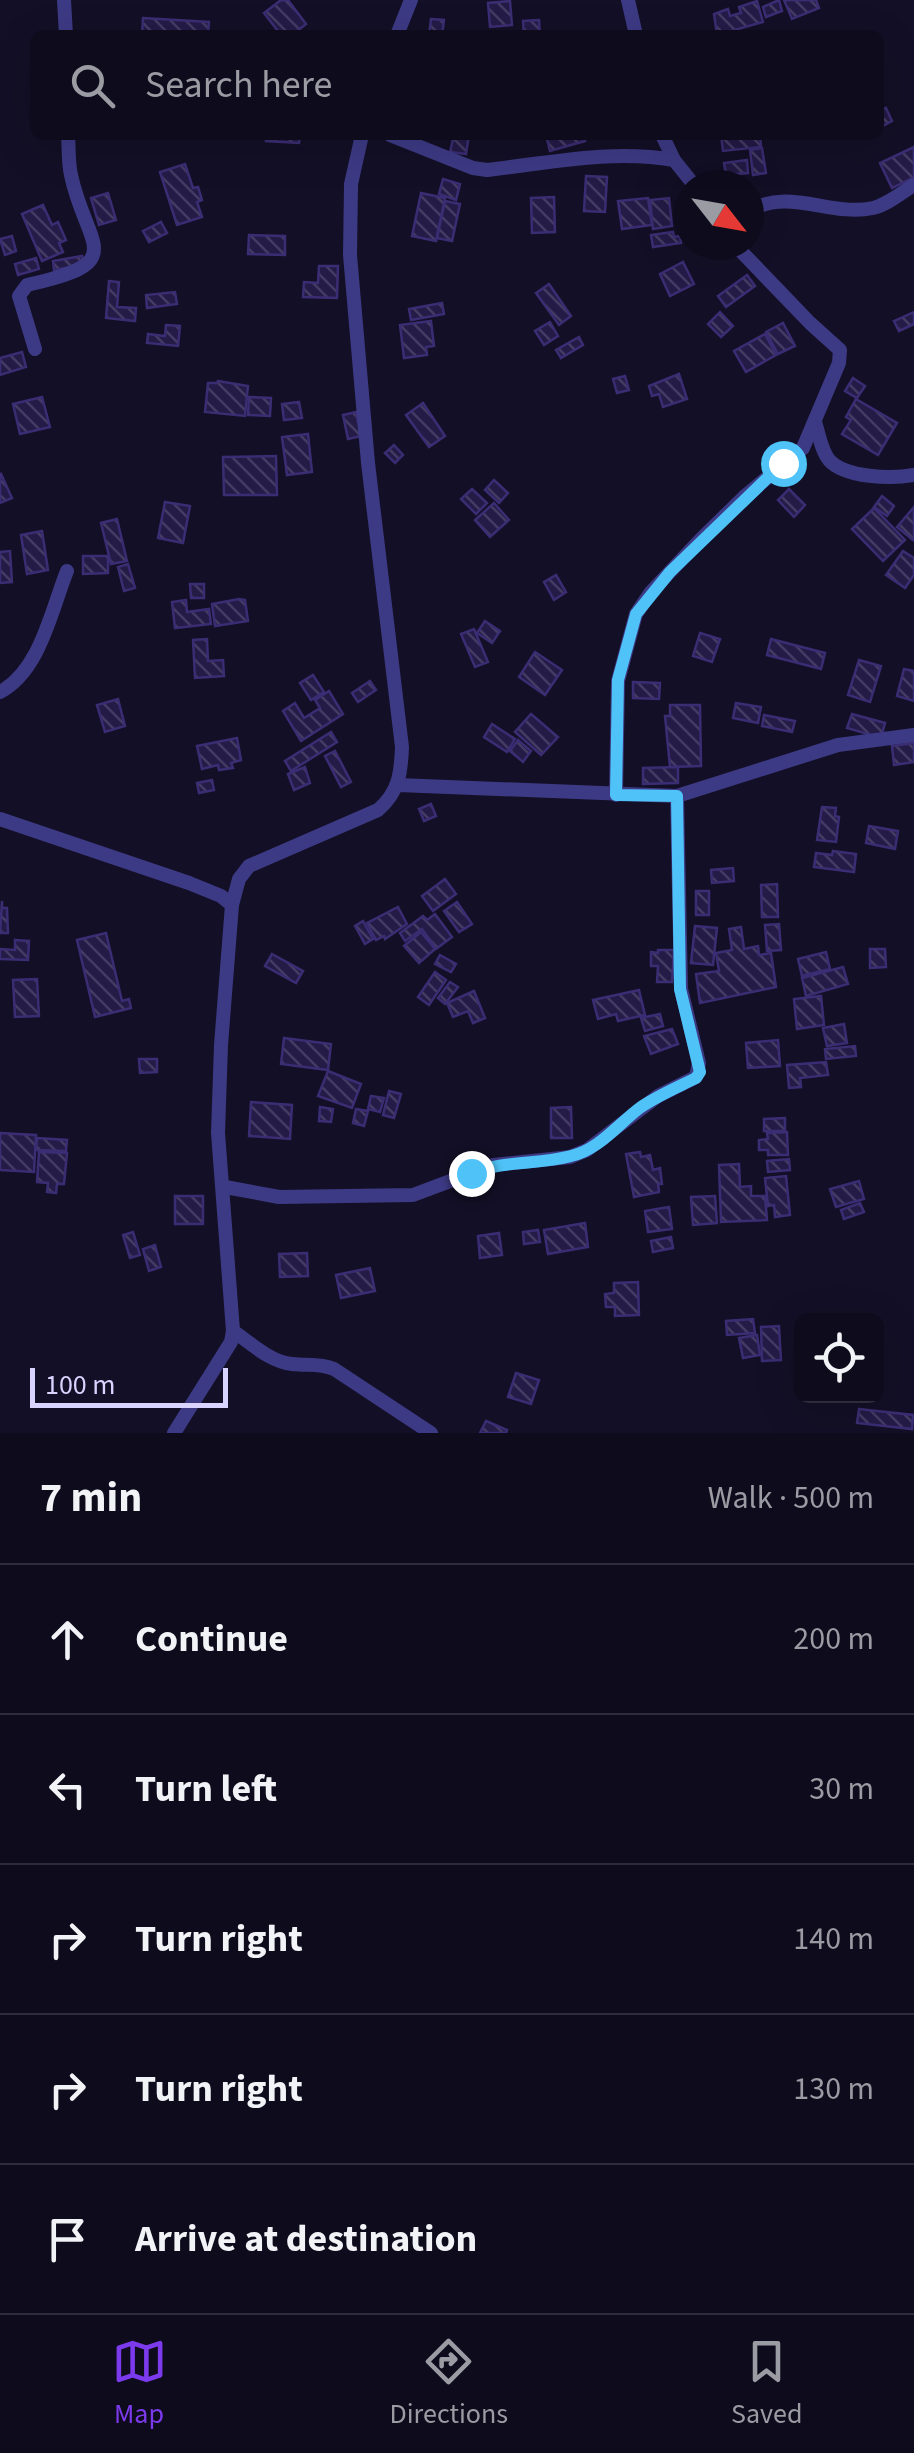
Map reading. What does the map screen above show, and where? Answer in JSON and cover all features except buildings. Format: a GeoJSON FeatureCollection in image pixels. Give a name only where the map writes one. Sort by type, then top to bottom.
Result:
{"type":"FeatureCollection","features":[{"type":"Feature","properties":{"kind":"street"},"geometry":{"type":"LineString","coordinates":[[64,0],[66,30]]}},
{"type":"Feature","properties":{"kind":"street"},"geometry":{"type":"LineString","coordinates":[[399,30],[411,0]]}},
{"type":"Feature","properties":{"kind":"street"},"geometry":{"type":"LineString","coordinates":[[628,0],[635,30]]}},
{"type":"Feature","properties":{"kind":"street"},"geometry":{"type":"LineString","coordinates":[[35,349],[19,296],[27,285],[85,266],[95,251],[70,173],[68,140]]}},
{"type":"Feature","properties":{"kind":"street"},"geometry":{"type":"LineString","coordinates":[[174,1433],[231,1342],[233,1331],[218,1133],[222,1009],[232,905],[239,878],[249,866],[368,816],[386,803],[398,785],[402,747],[368,463],[350,255],[352,184],[361,140]]}},
{"type":"Feature","properties":{"kind":"street"},"geometry":{"type":"LineString","coordinates":[[403,140],[486,170],[583,157],[650,156],[674,160]]}},
{"type":"Feature","properties":{"kind":"street"},"geometry":{"type":"LineString","coordinates":[[664,140],[682,170]]}},
{"type":"Feature","properties":{"kind":"street"},"geometry":{"type":"LineString","coordinates":[[764,205],[776,200],[833,208],[877,207],[914,185]]}},
{"type":"Feature","properties":{"kind":"street"},"geometry":{"type":"LineString","coordinates":[[616,795],[618,680],[636,614],[651,592],[712,529],[803,448],[839,363],[840,350],[749,260]]}},
{"type":"Feature","properties":{"kind":"street"},"geometry":{"type":"LineString","coordinates":[[814,418],[830,461],[842,468],[882,477],[914,475]]}},
{"type":"Feature","properties":{"kind":"street"},"geometry":{"type":"LineString","coordinates":[[0,692],[16,683],[28,669],[67,572]]}},
{"type":"Feature","properties":{"kind":"street"},"geometry":{"type":"LineString","coordinates":[[398,785],[677,796],[838,745],[914,735]]}},
{"type":"Feature","properties":{"kind":"street"},"geometry":{"type":"LineString","coordinates":[[225,1187],[279,1197],[414,1195],[493,1165],[570,1157],[587,1150],[658,1096],[696,1078],[700,1063],[680,989],[677,796]]}},
{"type":"Feature","properties":{"kind":"street"},"geometry":{"type":"LineString","coordinates":[[0,819],[199,886],[232,905]]}},
{"type":"Feature","properties":{"kind":"street"},"geometry":{"type":"LineString","coordinates":[[233,1331],[270,1357],[292,1364],[319,1363],[334,1368],[432,1433]]}},
{"type":"Feature","properties":{"kind":"route"},"geometry":{"type":"LineString","coordinates":[[471,1173],[493,1165],[570,1157],[587,1150],[636,1110],[696,1078],[700,1072],[680,989],[677,796],[616,795],[618,680],[636,614],[651,592],[744,496],[783,463]]}}]}
